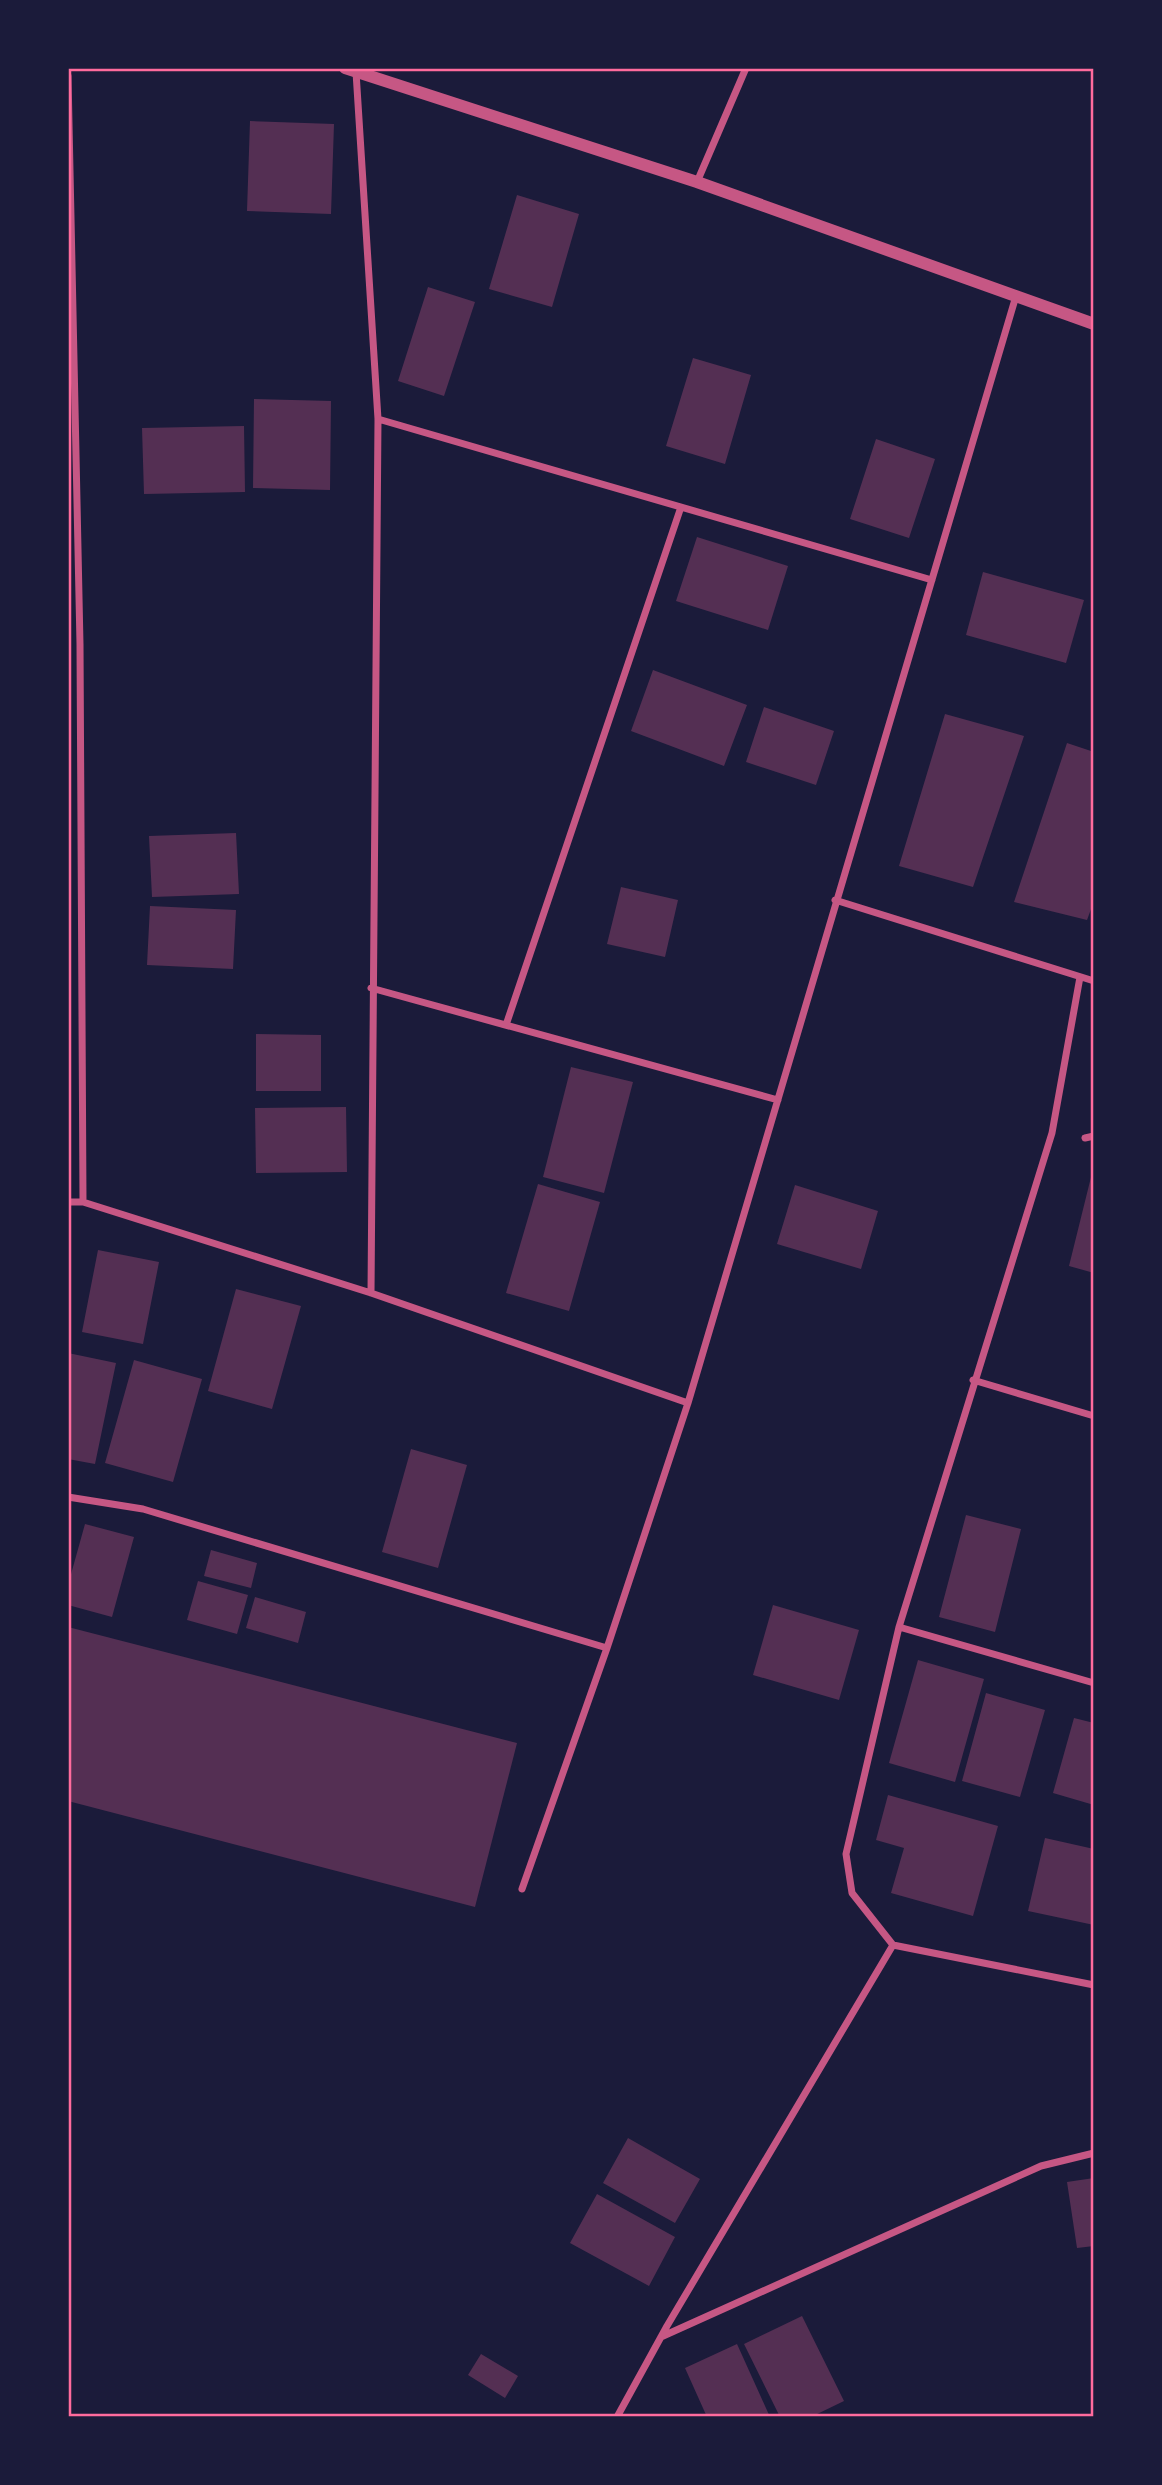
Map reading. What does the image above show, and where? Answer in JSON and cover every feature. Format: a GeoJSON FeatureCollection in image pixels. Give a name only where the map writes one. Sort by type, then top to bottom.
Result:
{"type":"FeatureCollection","features":[{"type":"Feature","properties":{"kind":"street"},"geometry":{"type":"LineString","coordinates":[[697,182],[747,68]]}},
{"type":"Feature","properties":{"kind":"street"},"geometry":{"type":"LineString","coordinates":[[371,1293],[377,419],[350,70],[697,182],[1094,324]]}},
{"type":"Feature","properties":{"kind":"street"},"geometry":{"type":"LineString","coordinates":[[68,76],[80,644],[83,1202]]}},
{"type":"Feature","properties":{"kind":"street"},"geometry":{"type":"LineString","coordinates":[[522,1889],[607,1648],[688,1403],[1016,296]]}},
{"type":"Feature","properties":{"kind":"street"},"geometry":{"type":"LineString","coordinates":[[377,419],[932,580]]}},
{"type":"Feature","properties":{"kind":"street"},"geometry":{"type":"LineString","coordinates":[[506,1025],[681,506]]}},
{"type":"Feature","properties":{"kind":"street"},"geometry":{"type":"LineString","coordinates":[[835,900],[1094,981]]}},
{"type":"Feature","properties":{"kind":"street"},"geometry":{"type":"LineString","coordinates":[[1080,977],[1052,1133],[973,1380],[899,1627],[846,1854],[852,1893],[893,1945],[1094,1985]]}},
{"type":"Feature","properties":{"kind":"street"},"geometry":{"type":"LineString","coordinates":[[371,988],[778,1100]]}},
{"type":"Feature","properties":{"kind":"street"},"geometry":{"type":"LineString","coordinates":[[1085,1138],[1094,1136]]}},
{"type":"Feature","properties":{"kind":"street"},"geometry":{"type":"LineString","coordinates":[[68,1202],[83,1202],[371,1293],[688,1403]]}},
{"type":"Feature","properties":{"kind":"street"},"geometry":{"type":"LineString","coordinates":[[973,1380],[1094,1416]]}},
{"type":"Feature","properties":{"kind":"street"},"geometry":{"type":"LineString","coordinates":[[68,1497],[143,1509],[607,1648]]}},
{"type":"Feature","properties":{"kind":"street"},"geometry":{"type":"LineString","coordinates":[[899,1627],[1094,1684]]}},
{"type":"Feature","properties":{"kind":"street"},"geometry":{"type":"LineString","coordinates":[[617,2417],[660,2337],[893,1945]]}},
{"type":"Feature","properties":{"kind":"street"},"geometry":{"type":"LineString","coordinates":[[660,2337],[1041,2166],[1094,2153]]}},
{"type":"Feature","properties":{"kind":"building"},"geometry":{"type":"Polygon","coordinates":[[[250,121],[334,124],[331,214],[247,211],[250,121]]]}},
{"type":"Feature","properties":{"kind":"building"},"geometry":{"type":"Polygon","coordinates":[[[517,195],[579,214],[552,307],[489,289],[517,195]]]}},
{"type":"Feature","properties":{"kind":"building"},"geometry":{"type":"Polygon","coordinates":[[[428,287],[475,302],[444,396],[398,381],[428,287]]]}},
{"type":"Feature","properties":{"kind":"building"},"geometry":{"type":"Polygon","coordinates":[[[693,358],[751,375],[725,464],[666,446],[693,358]]]}},
{"type":"Feature","properties":{"kind":"building"},"geometry":{"type":"Polygon","coordinates":[[[254,399],[331,401],[330,490],[253,488],[254,399]]]}},
{"type":"Feature","properties":{"kind":"building"},"geometry":{"type":"Polygon","coordinates":[[[244,426],[245,492],[144,494],[142,428],[244,426]]]}},
{"type":"Feature","properties":{"kind":"building"},"geometry":{"type":"Polygon","coordinates":[[[876,439],[935,459],[909,538],[850,519],[876,439]]]}},
{"type":"Feature","properties":{"kind":"building"},"geometry":{"type":"Polygon","coordinates":[[[697,537],[788,566],[768,630],[676,601],[697,537]]]}},
{"type":"Feature","properties":{"kind":"building"},"geometry":{"type":"Polygon","coordinates":[[[983,572],[1084,600],[1066,663],[966,635],[983,572]]]}},
{"type":"Feature","properties":{"kind":"building"},"geometry":{"type":"Polygon","coordinates":[[[653,670],[747,705],[724,766],[631,731],[653,670]]]}},
{"type":"Feature","properties":{"kind":"building"},"geometry":{"type":"Polygon","coordinates":[[[764,707],[834,731],[816,785],[746,762],[764,707]]]}},
{"type":"Feature","properties":{"kind":"building"},"geometry":{"type":"Polygon","coordinates":[[[945,714],[1024,736],[973,887],[899,866],[945,714]]]}},
{"type":"Feature","properties":{"kind":"building"},"geometry":{"type":"Polygon","coordinates":[[[1067,743],[1094,752],[1094,901],[1087,920],[1014,902],[1067,743]]]}},
{"type":"Feature","properties":{"kind":"building"},"geometry":{"type":"Polygon","coordinates":[[[236,833],[239,894],[152,897],[149,836],[236,833]]]}},
{"type":"Feature","properties":{"kind":"building"},"geometry":{"type":"Polygon","coordinates":[[[621,887],[678,900],[665,957],[607,944],[621,887]]]}},
{"type":"Feature","properties":{"kind":"building"},"geometry":{"type":"Polygon","coordinates":[[[150,906],[236,910],[233,969],[147,965],[150,906]]]}},
{"type":"Feature","properties":{"kind":"building"},"geometry":{"type":"Polygon","coordinates":[[[256,1034],[321,1035],[321,1091],[256,1091],[256,1034]]]}},
{"type":"Feature","properties":{"kind":"building"},"geometry":{"type":"Polygon","coordinates":[[[571,1067],[633,1082],[604,1193],[543,1177],[571,1067]]]}},
{"type":"Feature","properties":{"kind":"building"},"geometry":{"type":"Polygon","coordinates":[[[346,1107],[347,1172],[256,1173],[255,1108],[346,1107]]]}},
{"type":"Feature","properties":{"kind":"building"},"geometry":{"type":"Polygon","coordinates":[[[1094,1169],[1094,1273],[1069,1266],[1094,1169]]]}},
{"type":"Feature","properties":{"kind":"building"},"geometry":{"type":"Polygon","coordinates":[[[538,1184],[600,1202],[569,1311],[506,1293],[538,1184]]]}},
{"type":"Feature","properties":{"kind":"building"},"geometry":{"type":"Polygon","coordinates":[[[795,1185],[878,1211],[861,1269],[777,1244],[795,1185]]]}},
{"type":"Feature","properties":{"kind":"building"},"geometry":{"type":"Polygon","coordinates":[[[98,1250],[159,1262],[143,1344],[82,1332],[98,1250]]]}},
{"type":"Feature","properties":{"kind":"building"},"geometry":{"type":"Polygon","coordinates":[[[236,1289],[301,1306],[272,1409],[208,1391],[236,1289]]]}},
{"type":"Feature","properties":{"kind":"building"},"geometry":{"type":"Polygon","coordinates":[[[68,1353],[116,1363],[95,1464],[68,1459],[68,1353]]]}},
{"type":"Feature","properties":{"kind":"building"},"geometry":{"type":"Polygon","coordinates":[[[134,1360],[202,1379],[173,1482],[105,1463],[134,1360]]]}},
{"type":"Feature","properties":{"kind":"building"},"geometry":{"type":"Polygon","coordinates":[[[411,1449],[467,1465],[438,1568],[382,1552],[411,1449]]]}},
{"type":"Feature","properties":{"kind":"building"},"geometry":{"type":"Polygon","coordinates":[[[966,1515],[1021,1529],[995,1632],[939,1617],[966,1515]]]}},
{"type":"Feature","properties":{"kind":"building"},"geometry":{"type":"Polygon","coordinates":[[[85,1524],[134,1537],[112,1617],[68,1605],[68,1585],[85,1524]]]}},
{"type":"Feature","properties":{"kind":"building"},"geometry":{"type":"Polygon","coordinates":[[[211,1550],[257,1563],[251,1588],[204,1576],[211,1550]]]}},
{"type":"Feature","properties":{"kind":"building"},"geometry":{"type":"Polygon","coordinates":[[[198,1581],[248,1595],[237,1634],[187,1620],[198,1581]]]}},
{"type":"Feature","properties":{"kind":"building"},"geometry":{"type":"Polygon","coordinates":[[[255,1597],[306,1612],[298,1643],[246,1628],[255,1597]]]}},
{"type":"Feature","properties":{"kind":"building"},"geometry":{"type":"Polygon","coordinates":[[[773,1605],[859,1630],[839,1700],[753,1675],[773,1605]]]}},
{"type":"Feature","properties":{"kind":"building"},"geometry":{"type":"Polygon","coordinates":[[[68,1627],[517,1743],[475,1907],[68,1801],[68,1627]]]}},
{"type":"Feature","properties":{"kind":"building"},"geometry":{"type":"Polygon","coordinates":[[[918,1660],[984,1679],[955,1782],[889,1763],[918,1660]]]}},
{"type":"Feature","properties":{"kind":"building"},"geometry":{"type":"Polygon","coordinates":[[[986,1693],[1045,1710],[1020,1797],[962,1781],[986,1693]]]}},
{"type":"Feature","properties":{"kind":"building"},"geometry":{"type":"Polygon","coordinates":[[[1074,1718],[1094,1723],[1094,1805],[1053,1793],[1074,1718]]]}},
{"type":"Feature","properties":{"kind":"building"},"geometry":{"type":"Polygon","coordinates":[[[888,1795],[998,1826],[973,1916],[891,1893],[904,1848],[876,1840],[888,1795]]]}},
{"type":"Feature","properties":{"kind":"building"},"geometry":{"type":"Polygon","coordinates":[[[1045,1838],[1094,1849],[1094,1925],[1028,1911],[1045,1838]]]}},
{"type":"Feature","properties":{"kind":"building"},"geometry":{"type":"Polygon","coordinates":[[[628,2138],[700,2179],[675,2223],[603,2183],[628,2138]]]}},
{"type":"Feature","properties":{"kind":"building"},"geometry":{"type":"Polygon","coordinates":[[[1094,2178],[1094,2246],[1077,2248],[1067,2182],[1094,2178]]]}},
{"type":"Feature","properties":{"kind":"building"},"geometry":{"type":"Polygon","coordinates":[[[597,2194],[675,2237],[649,2286],[570,2243],[597,2194]]]}},
{"type":"Feature","properties":{"kind":"building"},"geometry":{"type":"Polygon","coordinates":[[[802,2316],[844,2401],[811,2417],[780,2417],[744,2344],[802,2316]]]}},
{"type":"Feature","properties":{"kind":"building"},"geometry":{"type":"Polygon","coordinates":[[[737,2344],[770,2417],[707,2417],[685,2368],[737,2344]]]}},
{"type":"Feature","properties":{"kind":"building"},"geometry":{"type":"Polygon","coordinates":[[[481,2354],[518,2376],[505,2398],[468,2375],[481,2354]]]}}]}
